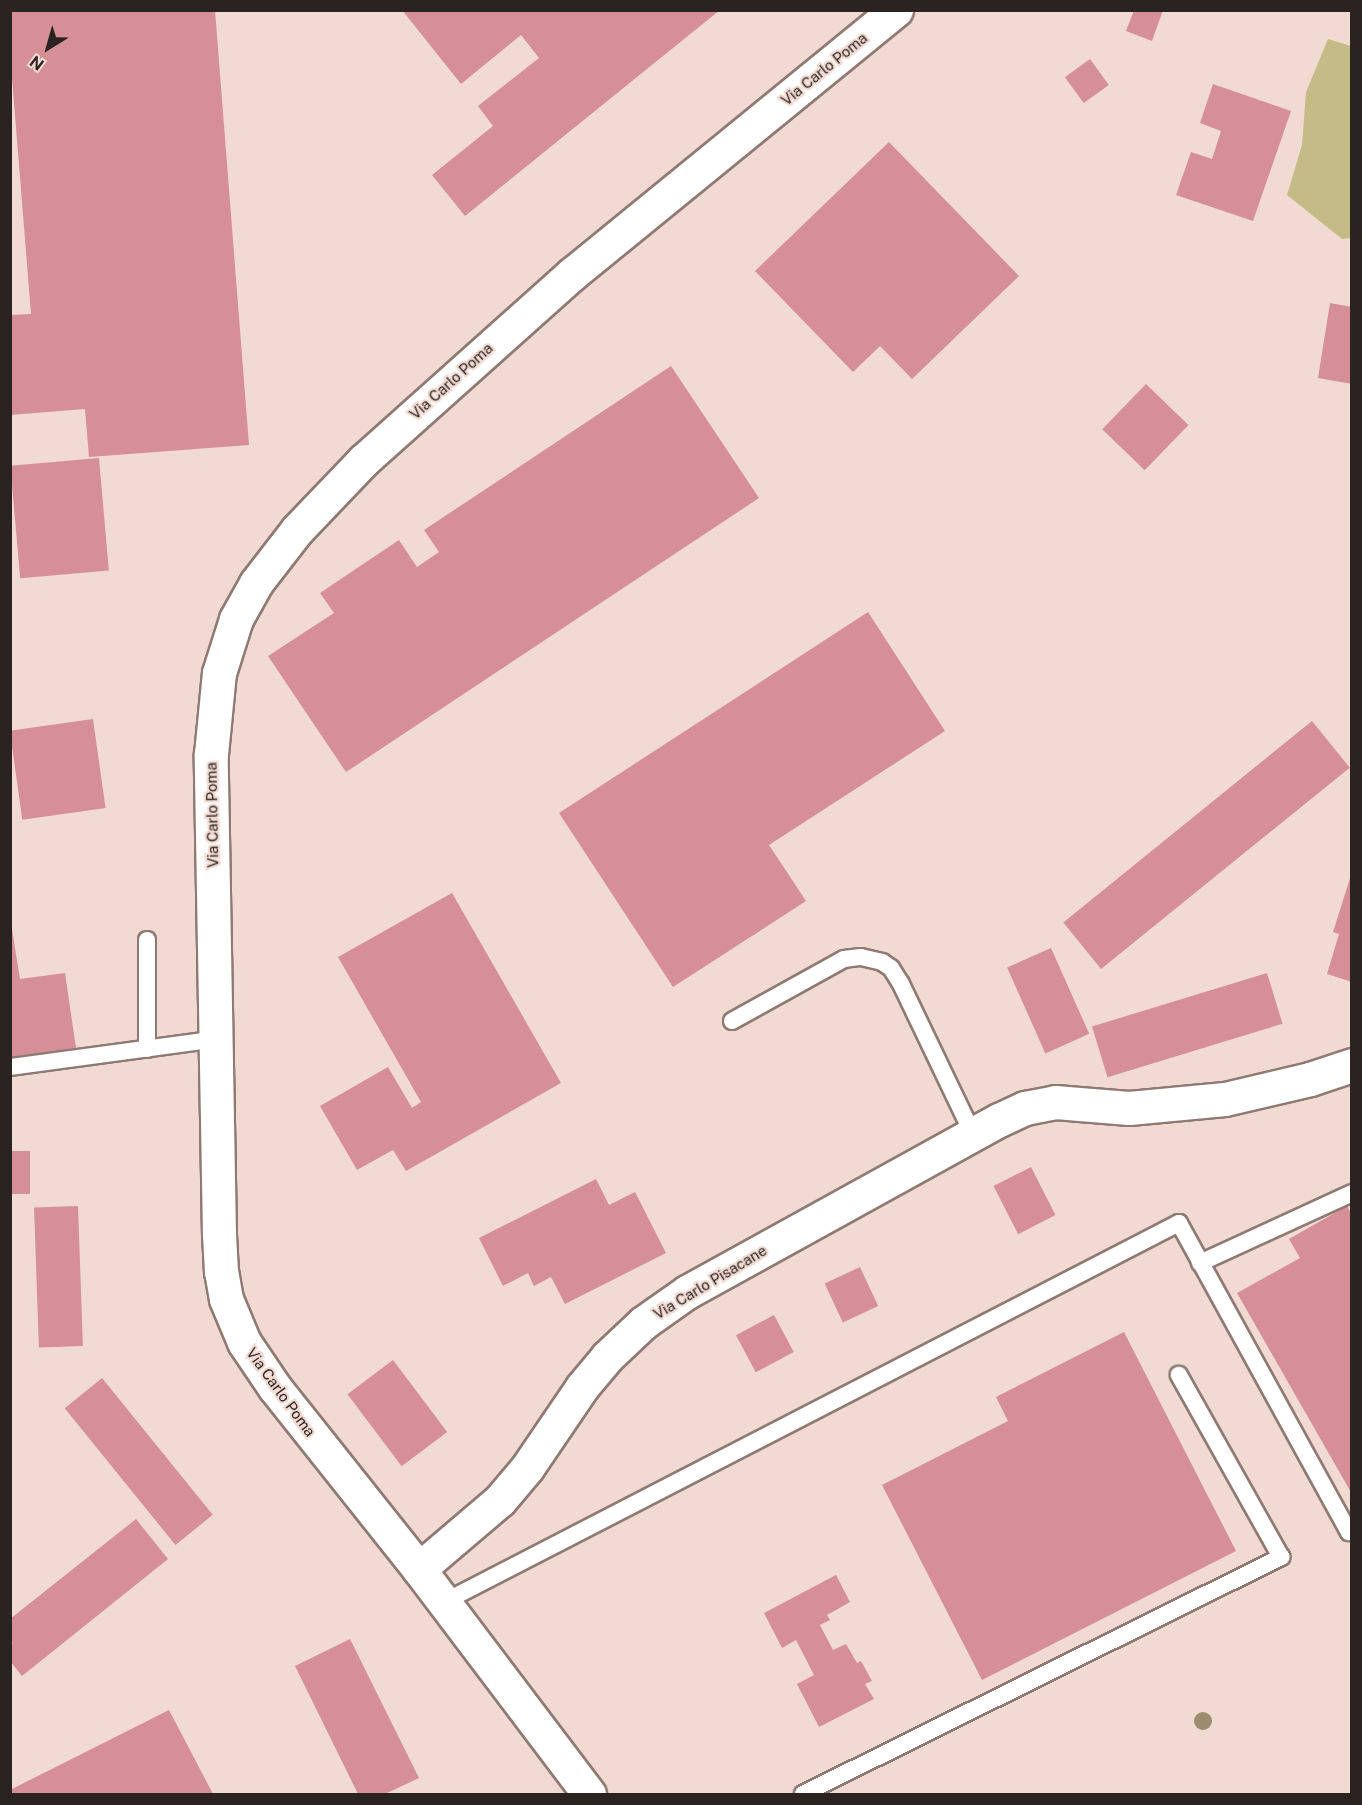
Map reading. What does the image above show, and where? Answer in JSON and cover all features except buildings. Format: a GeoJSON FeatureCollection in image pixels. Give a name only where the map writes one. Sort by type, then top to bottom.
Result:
{"type":"FeatureCollection","features":[{"type":"Feature","properties":{"kind":"street","name":"Via Carlo Poma"},"geometry":{"type":"LineString","coordinates":[[589,1794],[419,1569],[275,1388],[244,1342],[230,1312],[223,1285],[219,1244],[211,754],[214,713],[223,655],[236,619],[256,583],[318,506],[460,372],[572,274],[896,10]]}},
{"type":"Feature","properties":{"kind":"street","name":"Via Carlo Pisacane"},"geometry":{"type":"LineString","coordinates":[[419,1569],[500,1500],[527,1468],[582,1387],[607,1357],[643,1323],[687,1292],[1010,1114],[1042,1104],[1070,1102],[1110,1108],[1186,1104],[1252,1094],[1352,1065]]}},
{"type":"Feature","properties":{"kind":"lane"},"geometry":{"type":"LineString","coordinates":[[147,940],[147,1049]]}},
{"type":"Feature","properties":{"kind":"lane"},"geometry":{"type":"LineString","coordinates":[[732,1021],[844,959],[861,957],[882,962],[891,969],[901,984],[973,1134]]}},
{"type":"Feature","properties":{"kind":"lane"},"geometry":{"type":"LineString","coordinates":[[10,1067],[216,1039]]}},
{"type":"Feature","properties":{"kind":"lane"},"geometry":{"type":"LineString","coordinates":[[1200,1263],[1352,1193]]}},
{"type":"Feature","properties":{"kind":"lane"},"geometry":{"type":"LineString","coordinates":[[444,1602],[1179,1223],[1349,1532],[1352,1530]]}},
{"type":"Feature","properties":{"kind":"lane"},"geometry":{"type":"LineString","coordinates":[[803,1794],[1281,1557],[1179,1375]]}},
{"type":"Feature","properties":{"kind":"shaded area"},"geometry":{"type":"Polygon","coordinates":[[[1328,39],[1351,46],[1351,238],[1342,239],[1287,195],[1302,145],[1306,92],[1328,39]]]}}]}
